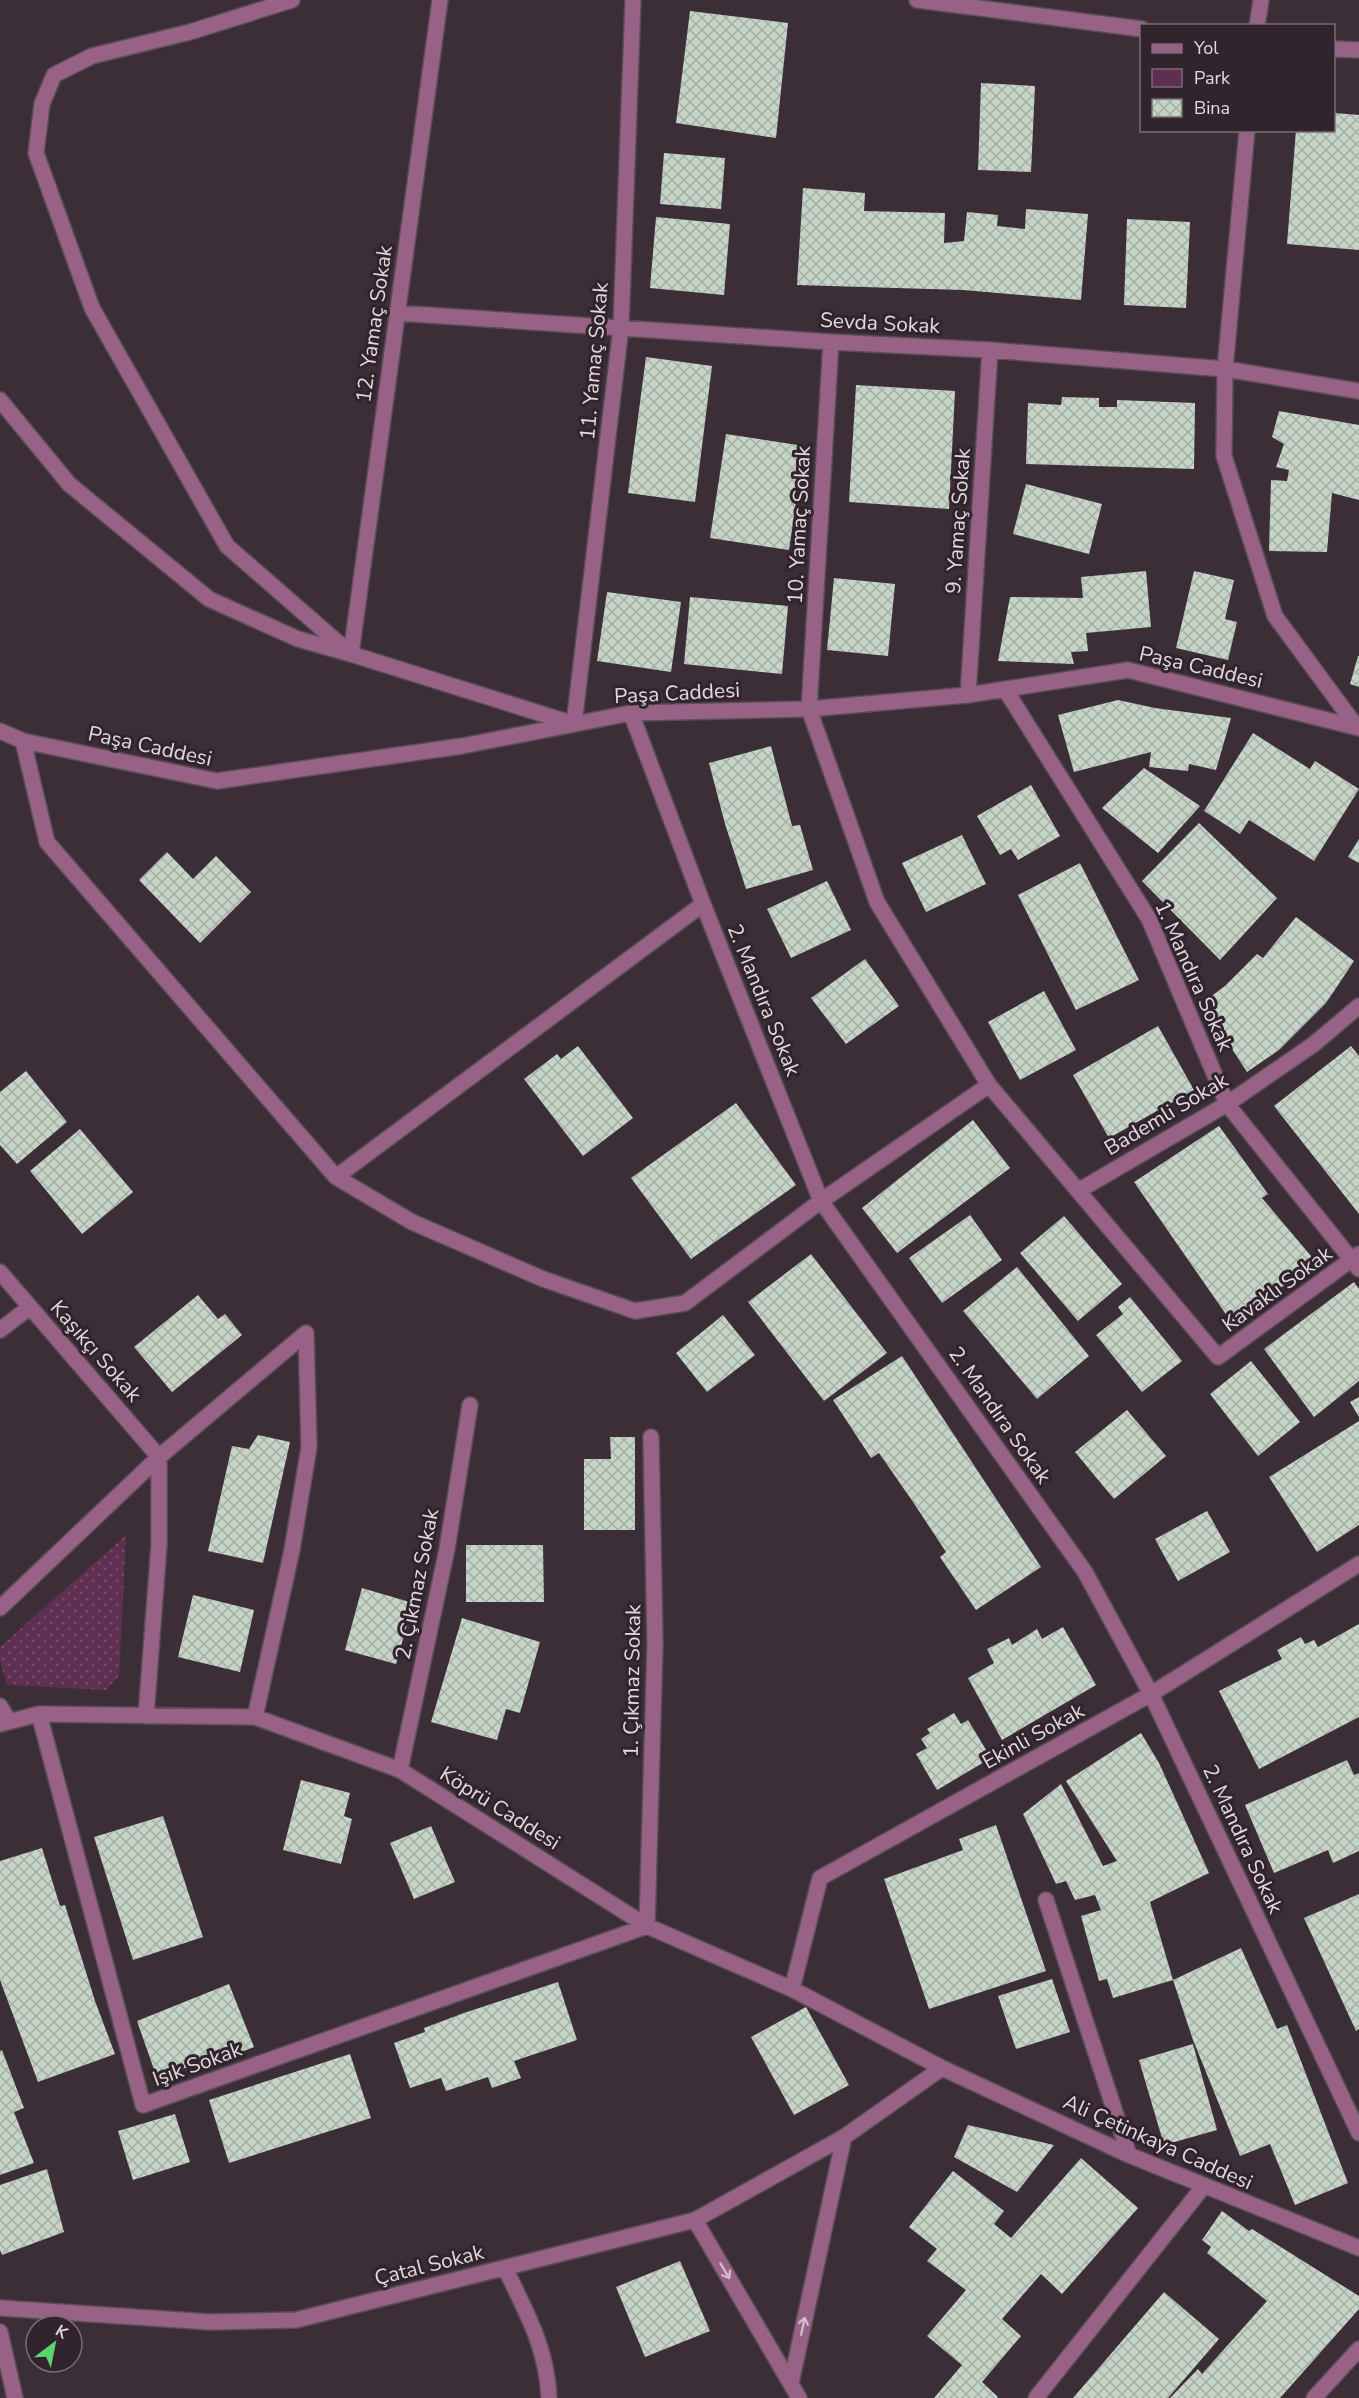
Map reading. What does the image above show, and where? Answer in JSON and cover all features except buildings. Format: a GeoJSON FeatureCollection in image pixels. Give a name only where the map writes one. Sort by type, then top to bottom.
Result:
{"type":"FeatureCollection","features":[{"type":"Feature","properties":{"kind":"street"},"geometry":{"type":"LineString","coordinates":[[292,0],[190,32],[92,56],[54,75],[42,104],[36,153],[92,308],[227,546],[351,654]]}},
{"type":"Feature","properties":{"kind":"street","name":"12. Yamaç Sokak"},"geometry":{"type":"LineString","coordinates":[[351,654],[440,0]]}},
{"type":"Feature","properties":{"kind":"street","name":"11. Yamaç Sokak"},"geometry":{"type":"LineString","coordinates":[[574,724],[621,327],[633,0]]}},
{"type":"Feature","properties":{"kind":"street"},"geometry":{"type":"LineString","coordinates":[[917,0],[1140,29]]}},
{"type":"Feature","properties":{"kind":"street"},"geometry":{"type":"LineString","coordinates":[[1257,24],[1261,0]]}},
{"type":"Feature","properties":{"kind":"street"},"geometry":{"type":"LineString","coordinates":[[1335,48],[1359,50]]}},
{"type":"Feature","properties":{"kind":"street"},"geometry":{"type":"LineString","coordinates":[[1247,132],[1225,369],[1224,456],[1275,616],[1357,727]]}},
{"type":"Feature","properties":{"kind":"street","name":"Sevda Sokak"},"geometry":{"type":"LineString","coordinates":[[397,313],[831,342],[990,350],[1225,369],[1359,391]]}},
{"type":"Feature","properties":{"kind":"street","name":"10. Yamaç Sokak"},"geometry":{"type":"LineString","coordinates":[[809,709],[831,342]]}},
{"type":"Feature","properties":{"kind":"street","name":"9. Yamaç Sokak"},"geometry":{"type":"LineString","coordinates":[[968,695],[990,350]]}},
{"type":"Feature","properties":{"kind":"street"},"geometry":{"type":"LineString","coordinates":[[0,400],[69,484],[209,598],[298,639],[574,724]]}},
{"type":"Feature","properties":{"kind":"street","name":"Paşa Caddesi"},"geometry":{"type":"LineString","coordinates":[[0,731],[22,741],[217,781],[462,746],[631,713],[809,709],[968,695],[1128,670],[1357,727]]}},
{"type":"Feature","properties":{"kind":"street","name":"1. Mandıra Sokak"},"geometry":{"type":"LineString","coordinates":[[1005,689],[1149,919],[1227,1104],[1356,1261]]}},
{"type":"Feature","properties":{"kind":"street"},"geometry":{"type":"LineString","coordinates":[[809,709],[877,902],[989,1085],[1078,1191]]}},
{"type":"Feature","properties":{"kind":"street","name":"2. Mandıra Sokak"},"geometry":{"type":"LineString","coordinates":[[631,713],[703,904],[821,1201],[1085,1572],[1151,1694],[1359,2133]]}},
{"type":"Feature","properties":{"kind":"street"},"geometry":{"type":"LineString","coordinates":[[22,741],[47,842],[336,1177],[412,1222],[543,1279],[635,1311],[685,1303],[821,1201],[989,1085]]}},
{"type":"Feature","properties":{"kind":"street"},"geometry":{"type":"LineString","coordinates":[[336,1177],[703,904]]}},
{"type":"Feature","properties":{"kind":"street","name":"Bademli Sokak"},"geometry":{"type":"LineString","coordinates":[[1078,1191],[1227,1104],[1314,1044],[1359,1006]]}},
{"type":"Feature","properties":{"kind":"street","name":"Kavaklı Sokak"},"geometry":{"type":"LineString","coordinates":[[1078,1191],[1218,1357],[1356,1261]]}},
{"type":"Feature","properties":{"kind":"street","name":"Kaşıkçı Sokak"},"geometry":{"type":"LineString","coordinates":[[0,1272],[159,1457]]}},
{"type":"Feature","properties":{"kind":"street"},"geometry":{"type":"LineString","coordinates":[[0,1330],[30,1307]]}},
{"type":"Feature","properties":{"kind":"street"},"geometry":{"type":"LineString","coordinates":[[0,1608],[159,1457],[306,1333],[309,1447],[292,1550],[255,1717]]}},
{"type":"Feature","properties":{"kind":"street","name":"2. Çıkmaz Sokak"},"geometry":{"type":"LineString","coordinates":[[399,1770],[447,1549],[470,1405]]}},
{"type":"Feature","properties":{"kind":"street","name":"1. Çıkmaz Sokak"},"geometry":{"type":"LineString","coordinates":[[647,1926],[655,1644],[651,1437]]}},
{"type":"Feature","properties":{"kind":"street"},"geometry":{"type":"LineString","coordinates":[[146,1716],[159,1545],[159,1457]]}},
{"type":"Feature","properties":{"kind":"street","name":"Ekinli Sokak"},"geometry":{"type":"LineString","coordinates":[[792,1989],[820,1878],[1151,1694],[1359,1564]]}},
{"type":"Feature","properties":{"kind":"street"},"geometry":{"type":"LineString","coordinates":[[0,1706],[5,1723]]}},
{"type":"Feature","properties":{"kind":"street","name":"Köprü Caddesi"},"geometry":{"type":"LineString","coordinates":[[5,1723],[39,1714],[255,1717],[399,1770],[647,1926],[792,1989],[942,2068]]}},
{"type":"Feature","properties":{"kind":"street","name":"Işık Sokak"},"geometry":{"type":"LineString","coordinates":[[39,1714],[143,2105],[647,1926]]}},
{"type":"Feature","properties":{"kind":"street"},"geometry":{"type":"LineString","coordinates":[[1046,1900],[1129,2156]]}},
{"type":"Feature","properties":{"kind":"street","name":"Ali Çetinkaya Caddesi"},"geometry":{"type":"LineString","coordinates":[[942,2068],[1129,2156],[1359,2248]]}},
{"type":"Feature","properties":{"kind":"street","name":"Çatal Sokak"},"geometry":{"type":"LineString","coordinates":[[0,2308],[210,2322],[296,2320],[695,2220],[844,2137],[942,2068]]}},
{"type":"Feature","properties":{"kind":"street"},"geometry":{"type":"LineString","coordinates":[[791,2383],[844,2137]]}},
{"type":"Feature","properties":{"kind":"street"},"geometry":{"type":"LineString","coordinates":[[1036,2398],[1203,2187]]}},
{"type":"Feature","properties":{"kind":"street"},"geometry":{"type":"LineString","coordinates":[[695,2220],[799,2398]]}},
{"type":"Feature","properties":{"kind":"street"},"geometry":{"type":"LineString","coordinates":[[505,2268],[543,2351],[549,2398]]}},
{"type":"Feature","properties":{"kind":"street"},"geometry":{"type":"LineString","coordinates":[[0,2332],[15,2398]]}},
{"type":"Feature","properties":{"kind":"street"},"geometry":{"type":"LineString","coordinates":[[1314,2398],[1359,2349]]}},
{"type":"Feature","properties":{"kind":"green space"},"geometry":{"type":"Polygon","coordinates":[[[126,1535],[119,1676],[106,1690],[7,1685],[0,1661],[0,1647],[126,1535]]]}}]}
